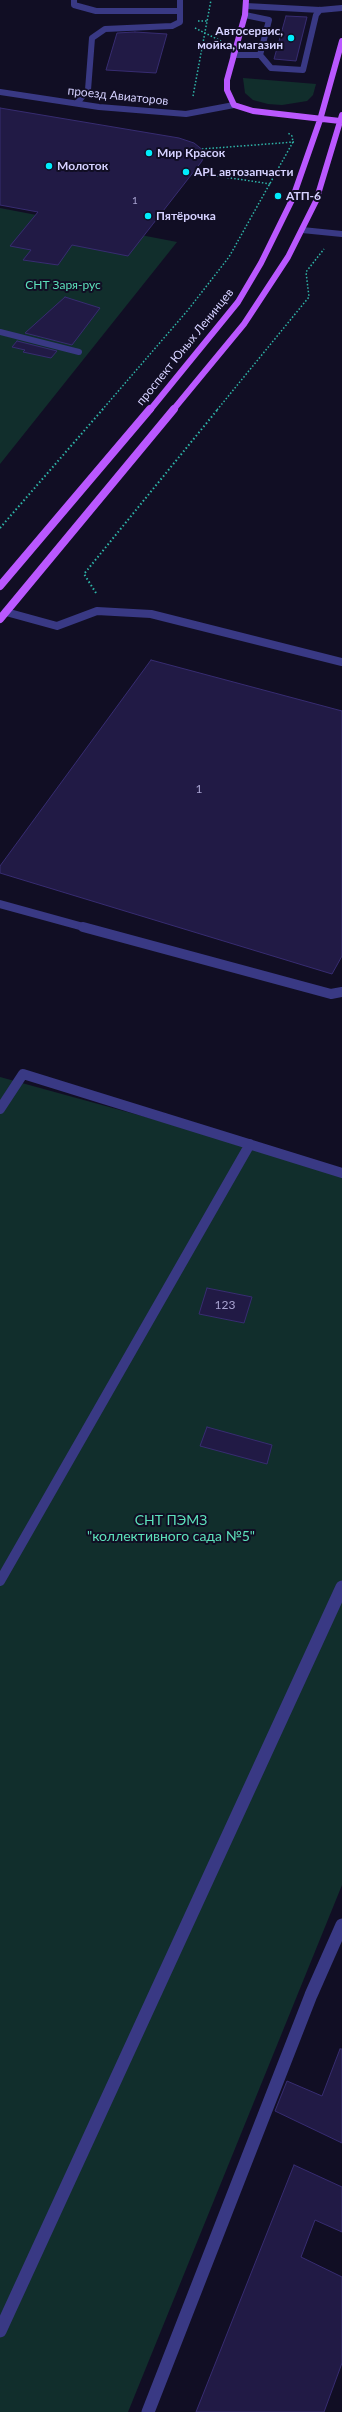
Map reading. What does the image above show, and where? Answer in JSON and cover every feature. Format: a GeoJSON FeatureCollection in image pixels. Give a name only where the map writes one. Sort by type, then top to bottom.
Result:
{"type":"FeatureCollection","features":[{"type":"Feature","properties":{"kind":"main road"},"geometry":{"type":"LineString","coordinates":[[0,619],[244,324],[288,257],[316,200],[341,118],[320,120],[253,111],[234,105],[227,90],[227,85],[233,55],[245,15],[246,3]]}},
{"type":"Feature","properties":{"kind":"main road","name":"проспект Юных Ленинцев"},"geometry":{"type":"LineString","coordinates":[[0,586],[190,362],[238,302],[261,263],[292,200],[320,120],[342,41]]}},
{"type":"Feature","properties":{"kind":"street"},"geometry":{"type":"LineString","coordinates":[[74,0],[74,5],[96,11],[180,11]]}},
{"type":"Feature","properties":{"kind":"street"},"geometry":{"type":"LineString","coordinates":[[77,104],[88,90],[92,38],[105,29],[172,26],[180,22],[180,0]]}},
{"type":"Feature","properties":{"kind":"street"},"geometry":{"type":"LineString","coordinates":[[246,3],[320,10],[342,8]]}},
{"type":"Feature","properties":{"kind":"street"},"geometry":{"type":"LineString","coordinates":[[233,55],[260,55],[271,68],[302,70],[316,16],[320,10]]}},
{"type":"Feature","properties":{"kind":"street"},"geometry":{"type":"LineString","coordinates":[[245,15],[269,20],[260,55]]}},
{"type":"Feature","properties":{"kind":"street","name":"проезд Авиаторов"},"geometry":{"type":"LineString","coordinates":[[0,92],[77,104],[186,114],[234,105]]}},
{"type":"Feature","properties":{"kind":"street"},"geometry":{"type":"LineString","coordinates":[[302,230],[341,234]]}},
{"type":"Feature","properties":{"kind":"street"},"geometry":{"type":"LineString","coordinates":[[0,332],[79,352]]}},
{"type":"Feature","properties":{"kind":"street"},"geometry":{"type":"LineString","coordinates":[[6,612],[57,626],[97,611],[151,614],[342,662]]}},
{"type":"Feature","properties":{"kind":"street"},"geometry":{"type":"LineString","coordinates":[[0,904],[331,994],[342,992]]}},
{"type":"Feature","properties":{"kind":"street"},"geometry":{"type":"LineString","coordinates":[[0,1109],[23,1074],[342,1173]]}},
{"type":"Feature","properties":{"kind":"street"},"geometry":{"type":"LineString","coordinates":[[0,1581],[250,1144]]}},
{"type":"Feature","properties":{"kind":"street"},"geometry":{"type":"LineString","coordinates":[[0,2331],[342,1587]]}},
{"type":"Feature","properties":{"kind":"street"},"geometry":{"type":"LineString","coordinates":[[148,2412],[312,1996],[342,1925]]}},
{"type":"Feature","properties":{"kind":"path"},"geometry":{"type":"LineString","coordinates":[[193,96],[211,0]]}},
{"type":"Feature","properties":{"kind":"path"},"geometry":{"type":"LineString","coordinates":[[198,20],[207,21]]}},
{"type":"Feature","properties":{"kind":"path"},"geometry":{"type":"LineString","coordinates":[[180,22],[193,26],[204,34],[223,41],[222,45],[203,44]]}},
{"type":"Feature","properties":{"kind":"path"},"geometry":{"type":"LineString","coordinates":[[0,528],[193,304],[229,257],[271,184],[293,142],[202,149]]}},
{"type":"Feature","properties":{"kind":"path"},"geometry":{"type":"LineString","coordinates":[[203,174],[271,184]]}},
{"type":"Feature","properties":{"kind":"path"},"geometry":{"type":"LineString","coordinates":[[94,587],[84,574],[309,297],[306,272],[325,248]]}},
{"type":"Feature","properties":{"kind":"green space"},"geometry":{"type":"Polygon","coordinates":[[[243,78],[316,84],[313,95],[307,101],[282,105],[268,104],[253,100],[245,93],[243,78]]]}},
{"type":"Feature","properties":{"kind":"green space","name":"СНТ Заря-рус"},"geometry":{"type":"Polygon","coordinates":[[[0,208],[177,242],[0,464],[0,208]]]}},
{"type":"Feature","properties":{"kind":"green space","name":"СНТ ПЭМЗ \"коллективного сада №5\""},"geometry":{"type":"Polygon","coordinates":[[[0,1077],[342,1171],[342,1885],[128,2412],[0,2412],[0,1077]]]}},
{"type":"Feature","properties":{"kind":"building","name":"Автосервис, мойка, магазин"},"geometry":{"type":"Polygon","coordinates":[[[286,16],[307,17],[296,61],[274,59],[286,16]]]}},
{"type":"Feature","properties":{"kind":"building"},"geometry":{"type":"Polygon","coordinates":[[[135,32],[167,34],[156,73],[106,70],[117,33],[135,32]]]}},
{"type":"Feature","properties":{"kind":"building"},"geometry":{"type":"Polygon","coordinates":[[[0,108],[179,138],[194,143],[204,151],[202,161],[128,256],[72,245],[58,265],[23,260],[31,250],[10,246],[38,212],[0,205],[0,108]]]}},
{"type":"Feature","properties":{"kind":"building"},"geometry":{"type":"Polygon","coordinates":[[[65,297],[100,308],[72,345],[25,333],[65,297]]]}},
{"type":"Feature","properties":{"kind":"building"},"geometry":{"type":"Polygon","coordinates":[[[17,341],[57,351],[51,358],[23,352],[25,350],[12,347],[17,341]]]}},
{"type":"Feature","properties":{"kind":"building"},"geometry":{"type":"Polygon","coordinates":[[[151,660],[342,711],[342,956],[332,974],[0,873],[0,866],[151,660]]]}},
{"type":"Feature","properties":{"kind":"building"},"geometry":{"type":"Polygon","coordinates":[[[207,1288],[252,1297],[244,1323],[199,1314],[207,1288]]]}},
{"type":"Feature","properties":{"kind":"building"},"geometry":{"type":"Polygon","coordinates":[[[207,1427],[272,1445],[267,1464],[200,1446],[207,1427]]]}},
{"type":"Feature","properties":{"kind":"building"},"geometry":{"type":"Polygon","coordinates":[[[340,2049],[342,2049],[342,2143],[275,2111],[287,2081],[322,2096],[340,2049]]]}},
{"type":"Feature","properties":{"kind":"building"},"geometry":{"type":"Polygon","coordinates":[[[294,2165],[342,2187],[342,2232],[315,2220],[301,2257],[342,2277],[342,2363],[324,2412],[196,2412],[294,2165]]]}},
{"type":"Feature","properties":{"kind":"place","name":"Автосервис, мойка, магазин"},"geometry":{"type":"Point","coordinates":[291,38]}},
{"type":"Feature","properties":{"kind":"place","name":"Мир Красок"},"geometry":{"type":"Point","coordinates":[149,153]}},
{"type":"Feature","properties":{"kind":"place","name":"Молоток"},"geometry":{"type":"Point","coordinates":[49,166]}},
{"type":"Feature","properties":{"kind":"place","name":"APL автозапчасти"},"geometry":{"type":"Point","coordinates":[186,172]}},
{"type":"Feature","properties":{"kind":"place","name":"АТП-6"},"geometry":{"type":"Point","coordinates":[278,196]}},
{"type":"Feature","properties":{"kind":"place","name":"Пятёрочка"},"geometry":{"type":"Point","coordinates":[148,216]}}]}
